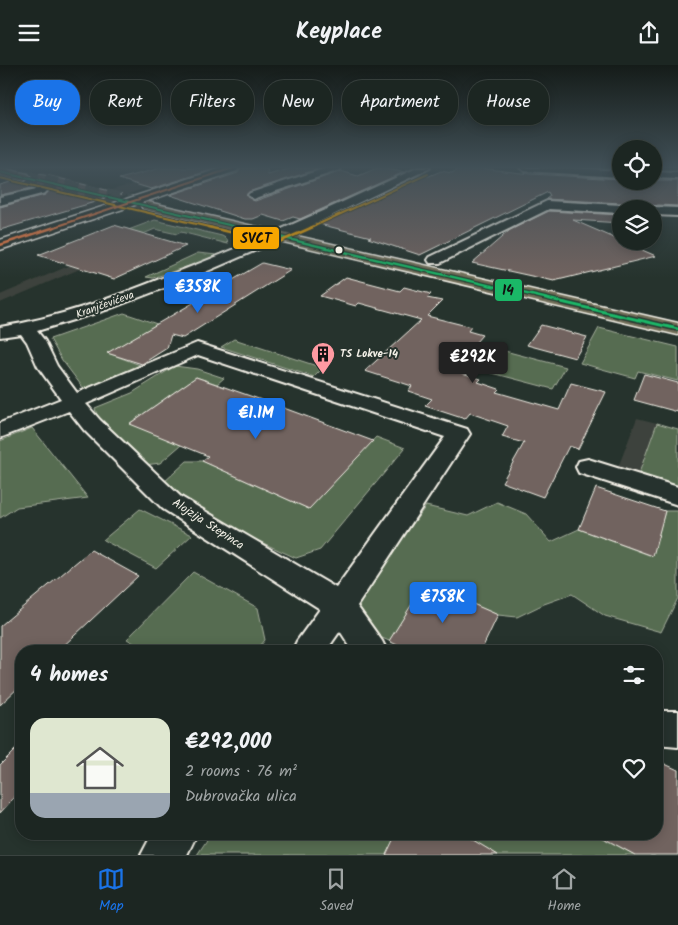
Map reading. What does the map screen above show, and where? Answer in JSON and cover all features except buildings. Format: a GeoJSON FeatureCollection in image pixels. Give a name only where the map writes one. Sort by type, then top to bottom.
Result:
{"type":"FeatureCollection","features":[{"type":"Feature","properties":{"kind":"main road"},"geometry":{"type":"LineString","coordinates":[[148,207],[678,329]]}},
{"type":"Feature","properties":{"kind":"street"},"geometry":{"type":"LineString","coordinates":[[0,245],[121,205]]}},
{"type":"Feature","properties":{"kind":"street","name":"Kranjčevićeva"},"geometry":{"type":"LineString","coordinates":[[0,331],[26,329],[109,305],[277,237],[346,205]]}},
{"type":"Feature","properties":{"kind":"street"},"geometry":{"type":"LineString","coordinates":[[435,260],[540,205]]}},
{"type":"Feature","properties":{"kind":"street"},"geometry":{"type":"LineString","coordinates":[[583,205],[612,208]]}},
{"type":"Feature","properties":{"kind":"street"},"geometry":{"type":"LineString","coordinates":[[662,211],[678,212]]}},
{"type":"Feature","properties":{"kind":"street","name":"Alojzija Stepinca"},"geometry":{"type":"LineString","coordinates":[[26,329],[36,341],[48,367],[92,425],[172,503],[340,606]]}},
{"type":"Feature","properties":{"kind":"street"},"geometry":{"type":"LineString","coordinates":[[0,431],[197,349],[459,434],[312,645]]}},
{"type":"Feature","properties":{"kind":"street"},"geometry":{"type":"LineString","coordinates":[[588,467],[678,496]]}},
{"type":"Feature","properties":{"kind":"street"},"geometry":{"type":"LineString","coordinates":[[340,606],[367,645]]}},
{"type":"Feature","properties":{"kind":"street"},"geometry":{"type":"LineString","coordinates":[[663,728],[678,729]]}},
{"type":"Feature","properties":{"kind":"street"},"geometry":{"type":"LineString","coordinates":[[162,855],[173,840]]}},
{"type":"Feature","properties":{"kind":"shaded area"},"geometry":{"type":"Polygon","coordinates":[[[77,205],[99,205],[85,210],[77,205]]]}},
{"type":"Feature","properties":{"kind":"shaded area"},"geometry":{"type":"Polygon","coordinates":[[[71,265],[82,268],[0,303],[0,295],[71,265]]]}},
{"type":"Feature","properties":{"kind":"shaded area"},"geometry":{"type":"Polygon","coordinates":[[[637,418],[657,423],[638,476],[617,470],[637,418]]]}},
{"type":"Feature","properties":{"kind":"green space"},"geometry":{"type":"Polygon","coordinates":[[[155,220],[222,236],[227,239],[228,244],[181,232],[177,234],[155,229],[85,259],[91,244],[155,220]]]}},
{"type":"Feature","properties":{"kind":"green space"},"geometry":{"type":"Polygon","coordinates":[[[198,253],[217,255],[153,278],[146,277],[198,253]]]}},
{"type":"Feature","properties":{"kind":"green space"},"geometry":{"type":"Polygon","coordinates":[[[124,313],[157,324],[108,353],[140,365],[84,389],[62,360],[50,339],[124,313]]]}},
{"type":"Feature","properties":{"kind":"green space"},"geometry":{"type":"Polygon","coordinates":[[[599,328],[678,347],[678,381],[638,371],[635,378],[580,363],[599,328]]]}},
{"type":"Feature","properties":{"kind":"green space"},"geometry":{"type":"Polygon","coordinates":[[[234,339],[323,368],[314,377],[221,347],[234,339]]]}},
{"type":"Feature","properties":{"kind":"green space"},"geometry":{"type":"Polygon","coordinates":[[[497,349],[566,367],[553,389],[481,370],[497,349]]]}},
{"type":"Feature","properties":{"kind":"green space"},"geometry":{"type":"Polygon","coordinates":[[[175,366],[197,369],[224,378],[217,384],[196,377],[130,423],[181,445],[160,463],[145,465],[98,420],[95,408],[132,393],[175,366]]]}},
{"type":"Feature","properties":{"kind":"green space"},"geometry":{"type":"Polygon","coordinates":[[[657,423],[678,429],[678,490],[638,476],[657,423]]]}},
{"type":"Feature","properties":{"kind":"green space"},"geometry":{"type":"Polygon","coordinates":[[[32,428],[88,498],[17,507],[0,518],[0,441],[32,428]]]}},
{"type":"Feature","properties":{"kind":"green space"},"geometry":{"type":"Polygon","coordinates":[[[376,437],[405,448],[320,550],[296,558],[228,527],[163,483],[187,461],[202,461],[309,509],[376,437]]]}},
{"type":"Feature","properties":{"kind":"green space"},"geometry":{"type":"Polygon","coordinates":[[[497,502],[526,514],[551,542],[579,529],[652,556],[665,511],[678,511],[678,598],[661,632],[605,616],[572,594],[544,604],[517,617],[498,615],[425,584],[389,641],[371,633],[356,602],[426,506],[468,516],[497,502]]]}},
{"type":"Feature","properties":{"kind":"green space"},"geometry":{"type":"Polygon","coordinates":[[[140,509],[192,535],[156,568],[103,540],[140,509]]]}},
{"type":"Feature","properties":{"kind":"green space"},"geometry":{"type":"Polygon","coordinates":[[[193,572],[258,608],[265,640],[261,645],[137,645],[127,639],[193,572]]]}},
{"type":"Feature","properties":{"kind":"green space"},"geometry":{"type":"Polygon","coordinates":[[[207,840],[393,840],[386,855],[197,855],[207,840]]]}},
{"type":"Feature","properties":{"kind":"green space"},"geometry":{"type":"Polygon","coordinates":[[[473,840],[606,840],[635,855],[498,855],[473,840]]]}},
{"type":"Feature","properties":{"kind":"tunnel"},"geometry":{"type":"LineString","coordinates":[[143,205],[148,206]]}},
{"type":"Feature","properties":{"kind":"transit line","name":"SVCT"},"geometry":{"type":"LineString","coordinates":[[114,205],[277,243],[360,205]]}},
{"type":"Feature","properties":{"kind":"transit line"},"geometry":{"type":"LineString","coordinates":[[0,245],[121,205]]}},
{"type":"Feature","properties":{"kind":"transit line","name":"14"},"geometry":{"type":"LineString","coordinates":[[142,205],[678,329]]}},
{"type":"Feature","properties":{"kind":"place","name":"TS Lokve-14"},"geometry":{"type":"Point","coordinates":[323,375]}}]}
